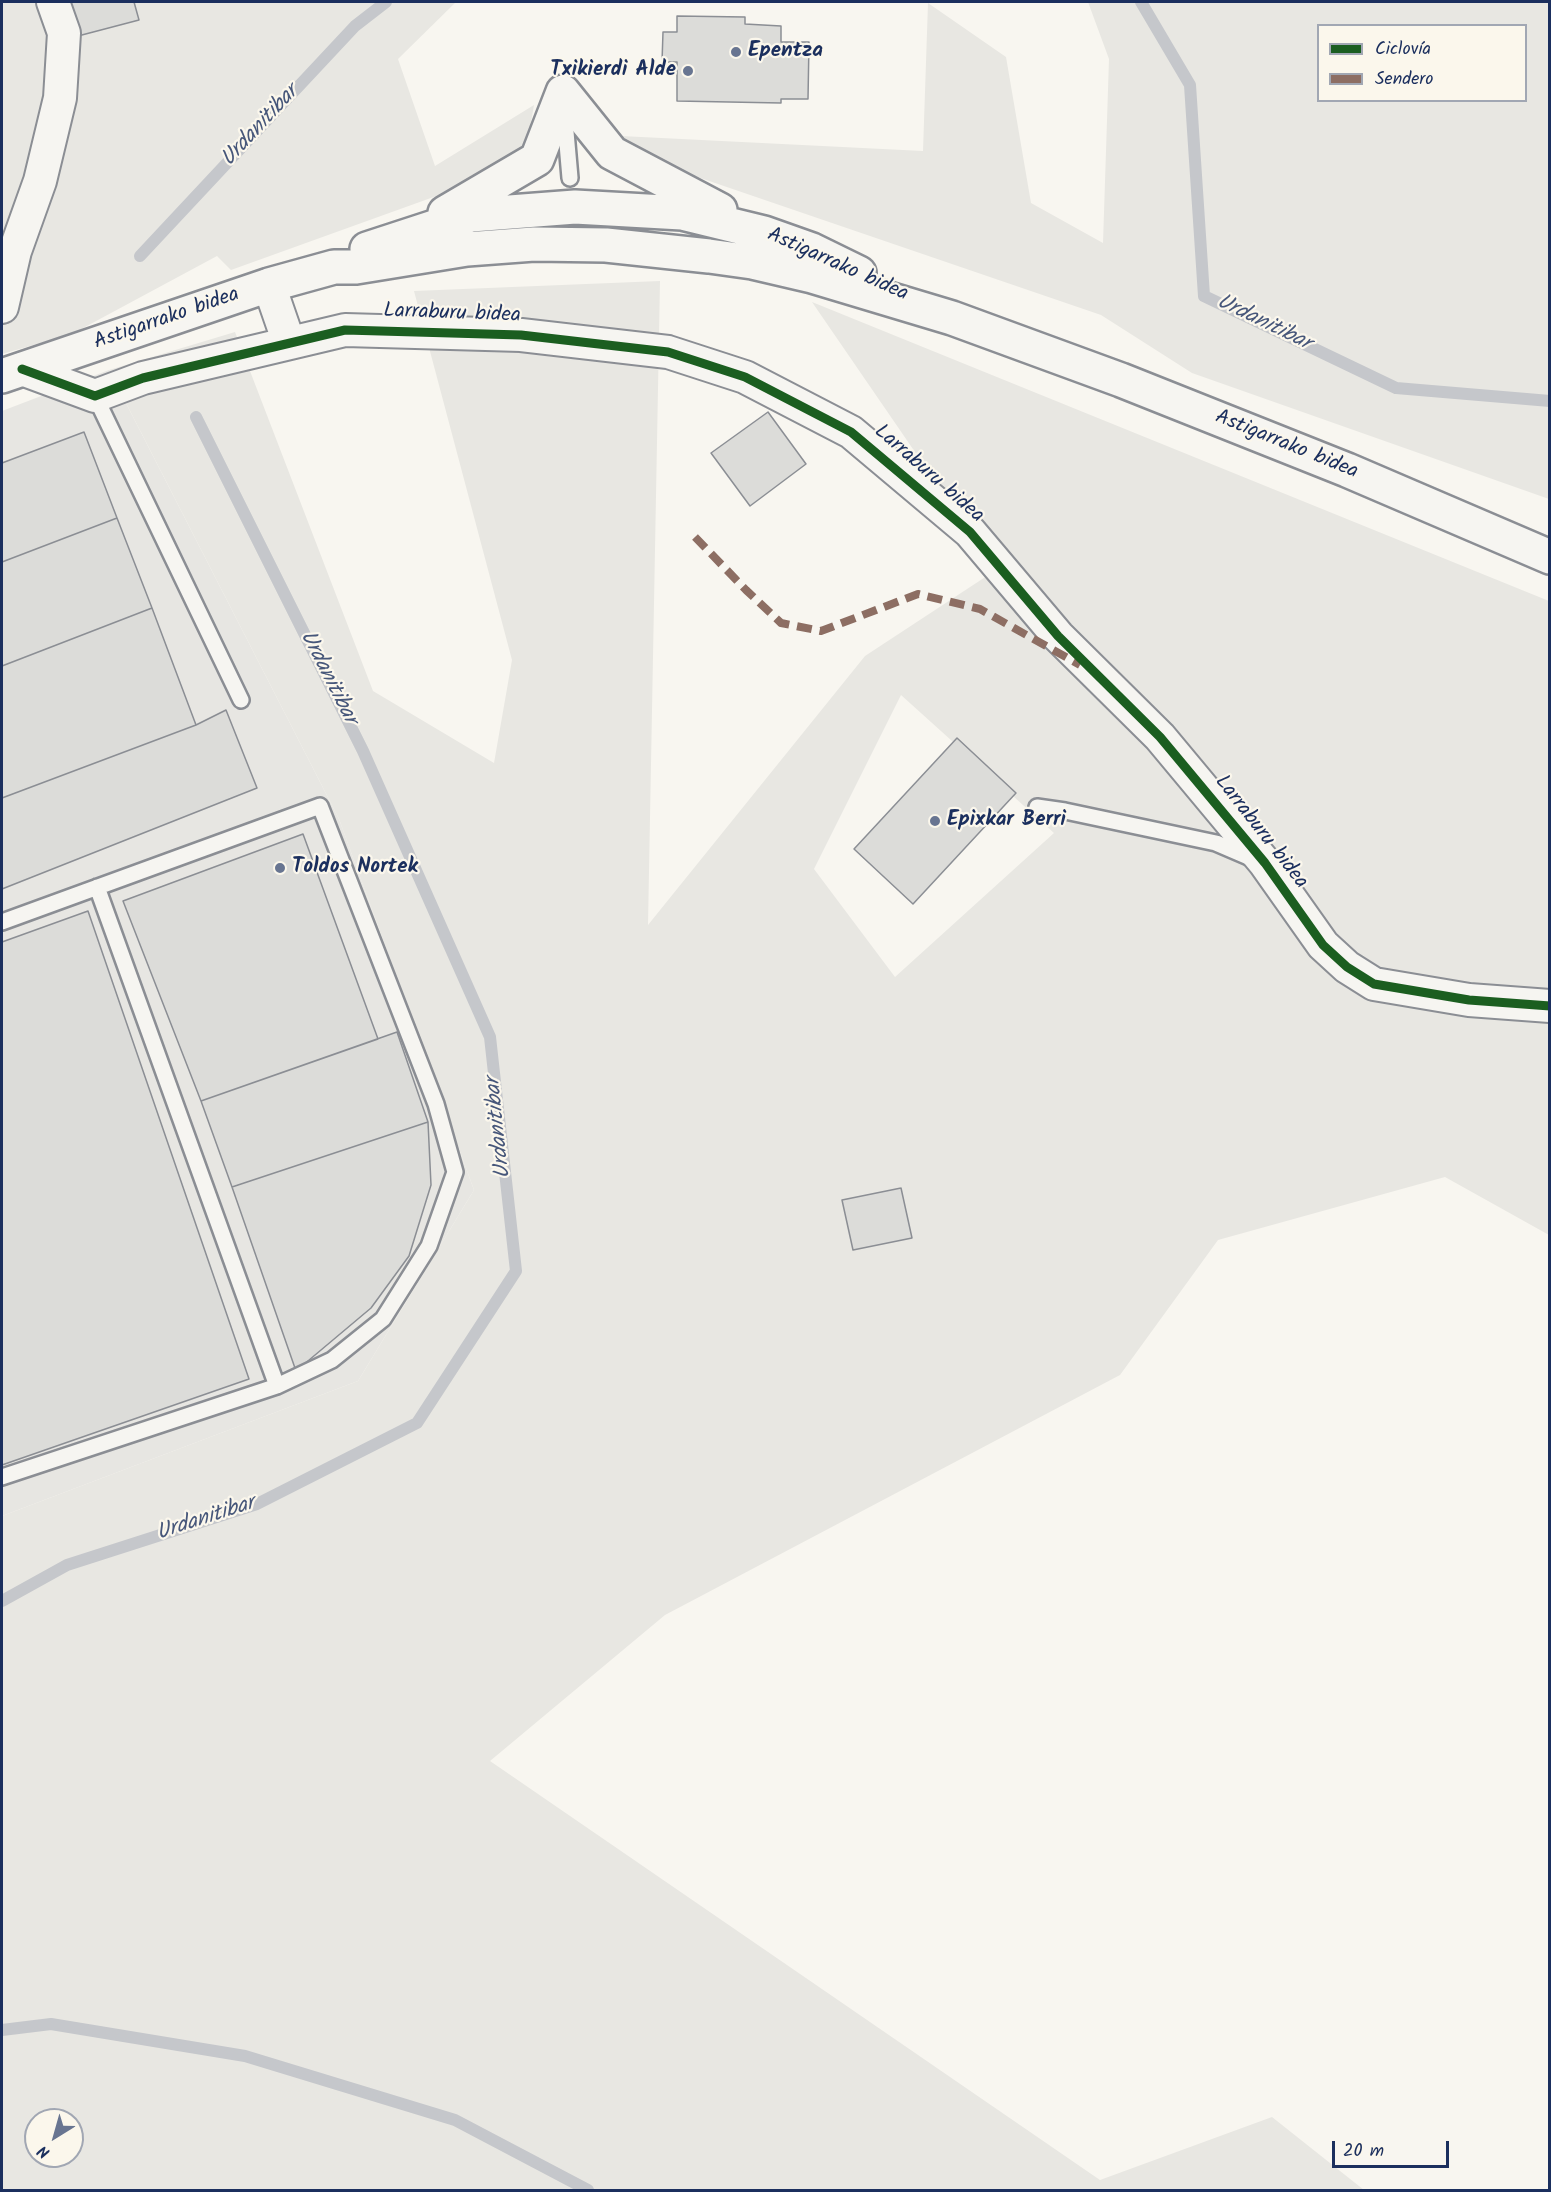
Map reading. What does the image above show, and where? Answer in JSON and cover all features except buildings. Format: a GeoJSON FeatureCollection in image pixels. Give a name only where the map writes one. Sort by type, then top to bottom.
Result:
{"type":"FeatureCollection","features":[{"type":"Feature","properties":{"kind":"main road"},"geometry":{"type":"LineString","coordinates":[[563,92],[612,153],[764,233]]}},
{"type":"Feature","properties":{"kind":"main road"},"geometry":{"type":"LineString","coordinates":[[421,243],[537,159],[563,92]]}},
{"type":"Feature","properties":{"kind":"main road","name":"Astigarrako bidea"},"geometry":{"type":"LineString","coordinates":[[421,243],[471,215],[573,192],[682,213],[764,233],[812,250],[952,318]]}},
{"type":"Feature","properties":{"kind":"main road"},"geometry":{"type":"LineString","coordinates":[[573,192],[627,247]]}},
{"type":"Feature","properties":{"kind":"main road","name":"Astigarrako bidea"},"geometry":{"type":"LineString","coordinates":[[12,372],[269,285],[334,267],[350,255],[421,243],[606,245],[752,262],[812,276],[952,318],[1121,380],[1336,466],[1550,557]]}},
{"type":"Feature","properties":{"kind":"street"},"geometry":{"type":"LineString","coordinates":[[2,307],[15,251],[40,181],[60,98],[64,33],[53,2]]}},
{"type":"Feature","properties":{"kind":"street"},"geometry":{"type":"LineString","coordinates":[[269,285],[289,343]]}},
{"type":"Feature","properties":{"kind":"street","name":"Larraburu bidea"},"geometry":{"type":"LineString","coordinates":[[95,396],[143,378],[345,330],[521,335],[668,352],[745,377],[851,432],[970,532],[1059,636],[1160,737],[1265,863],[1323,945],[1347,967],[1374,984],[1469,1000],[1550,1006]]}},
{"type":"Feature","properties":{"kind":"street"},"geometry":{"type":"LineString","coordinates":[[12,372],[95,396]]}},
{"type":"Feature","properties":{"kind":"lane"},"geometry":{"type":"LineString","coordinates":[[563,92],[573,192]]}},
{"type":"Feature","properties":{"kind":"lane"},"geometry":{"type":"LineString","coordinates":[[95,396],[241,700]]}},
{"type":"Feature","properties":{"kind":"lane"},"geometry":{"type":"LineString","coordinates":[[2,922],[320,806],[436,1104],[455,1172],[429,1246],[383,1319],[332,1360],[277,1386],[2,1477]]}},
{"type":"Feature","properties":{"kind":"lane"},"geometry":{"type":"LineString","coordinates":[[1037,807],[1216,843],[1265,863]]}},
{"type":"Feature","properties":{"kind":"lane"},"geometry":{"type":"LineString","coordinates":[[97,887],[277,1386]]}},
{"type":"Feature","properties":{"kind":"shaded area"},"geometry":{"type":"Polygon","coordinates":[[[2,2],[456,2],[398,59],[435,166],[534,105],[527,145],[478,181],[231,270],[217,256],[72,334],[2,354],[2,2]]]}},
{"type":"Feature","properties":{"kind":"shaded area"},"geometry":{"type":"Polygon","coordinates":[[[1088,2],[1549,2],[1549,499],[1192,373],[1101,315],[680,171],[642,154],[621,136],[923,151],[928,3],[1006,57],[1031,203],[1103,243],[1109,59],[1088,2]]]}},
{"type":"Feature","properties":{"kind":"shaded area"},"geometry":{"type":"Polygon","coordinates":[[[660,281],[648,925],[865,656],[996,570],[812,302],[1549,601],[1549,1235],[1445,1177],[1218,1240],[1120,1375],[665,1615],[490,1761],[1100,2180],[1272,2117],[1364,2190],[2,2190],[2,1516],[358,1381],[474,1190],[339,819],[109,370],[235,332],[373,691],[494,763],[512,660],[414,291],[660,281]],[[901,695],[814,869],[895,977],[1054,833],[901,695]]]}},
{"type":"Feature","properties":{"kind":"shaded area"},"geometry":{"type":"Polygon","coordinates":[[[109,370],[339,819],[474,1190],[358,1381],[2,1516],[2,411],[109,370]]]}},
{"type":"Feature","properties":{"kind":"waterway","name":"Urdanitibar"},"geometry":{"type":"LineString","coordinates":[[140,256],[355,26],[386,2]]}},
{"type":"Feature","properties":{"kind":"waterway","name":"Urdanitibar"},"geometry":{"type":"LineString","coordinates":[[1141,2],[1190,85],[1204,296],[1396,388],[1550,401]]}},
{"type":"Feature","properties":{"kind":"waterway","name":"Urdanitibar"},"geometry":{"type":"LineString","coordinates":[[2,1601],[67,1565],[257,1504],[417,1423],[516,1271],[490,1037],[363,751],[196,417]]}},
{"type":"Feature","properties":{"kind":"waterway"},"geometry":{"type":"LineString","coordinates":[[2,2030],[51,2024],[245,2056],[455,2120],[588,2190]]}},
{"type":"Feature","properties":{"kind":"marked path"},"geometry":{"type":"LineString","coordinates":[[695,537],[781,623],[821,631],[918,594],[980,609],[1080,665]]}},
{"type":"Feature","properties":{"kind":"cycle path"},"geometry":{"type":"LineString","coordinates":[[22,369],[95,396],[143,378],[345,330],[521,335],[668,352],[745,377],[851,432],[970,532],[1058,636],[1160,737],[1265,863],[1323,945],[1347,967],[1374,984],[1469,1000],[1550,1006]]}},
{"type":"Feature","properties":{"kind":"place","name":"Epentza"},"geometry":{"type":"Point","coordinates":[736,52]}},
{"type":"Feature","properties":{"kind":"place","name":"Txikierdi Alde"},"geometry":{"type":"Point","coordinates":[688,71]}},
{"type":"Feature","properties":{"kind":"place","name":"Epixkar Berri"},"geometry":{"type":"Point","coordinates":[935,821]}},
{"type":"Feature","properties":{"kind":"place","name":"Toldos Nortek"},"geometry":{"type":"Point","coordinates":[280,868]}}]}
